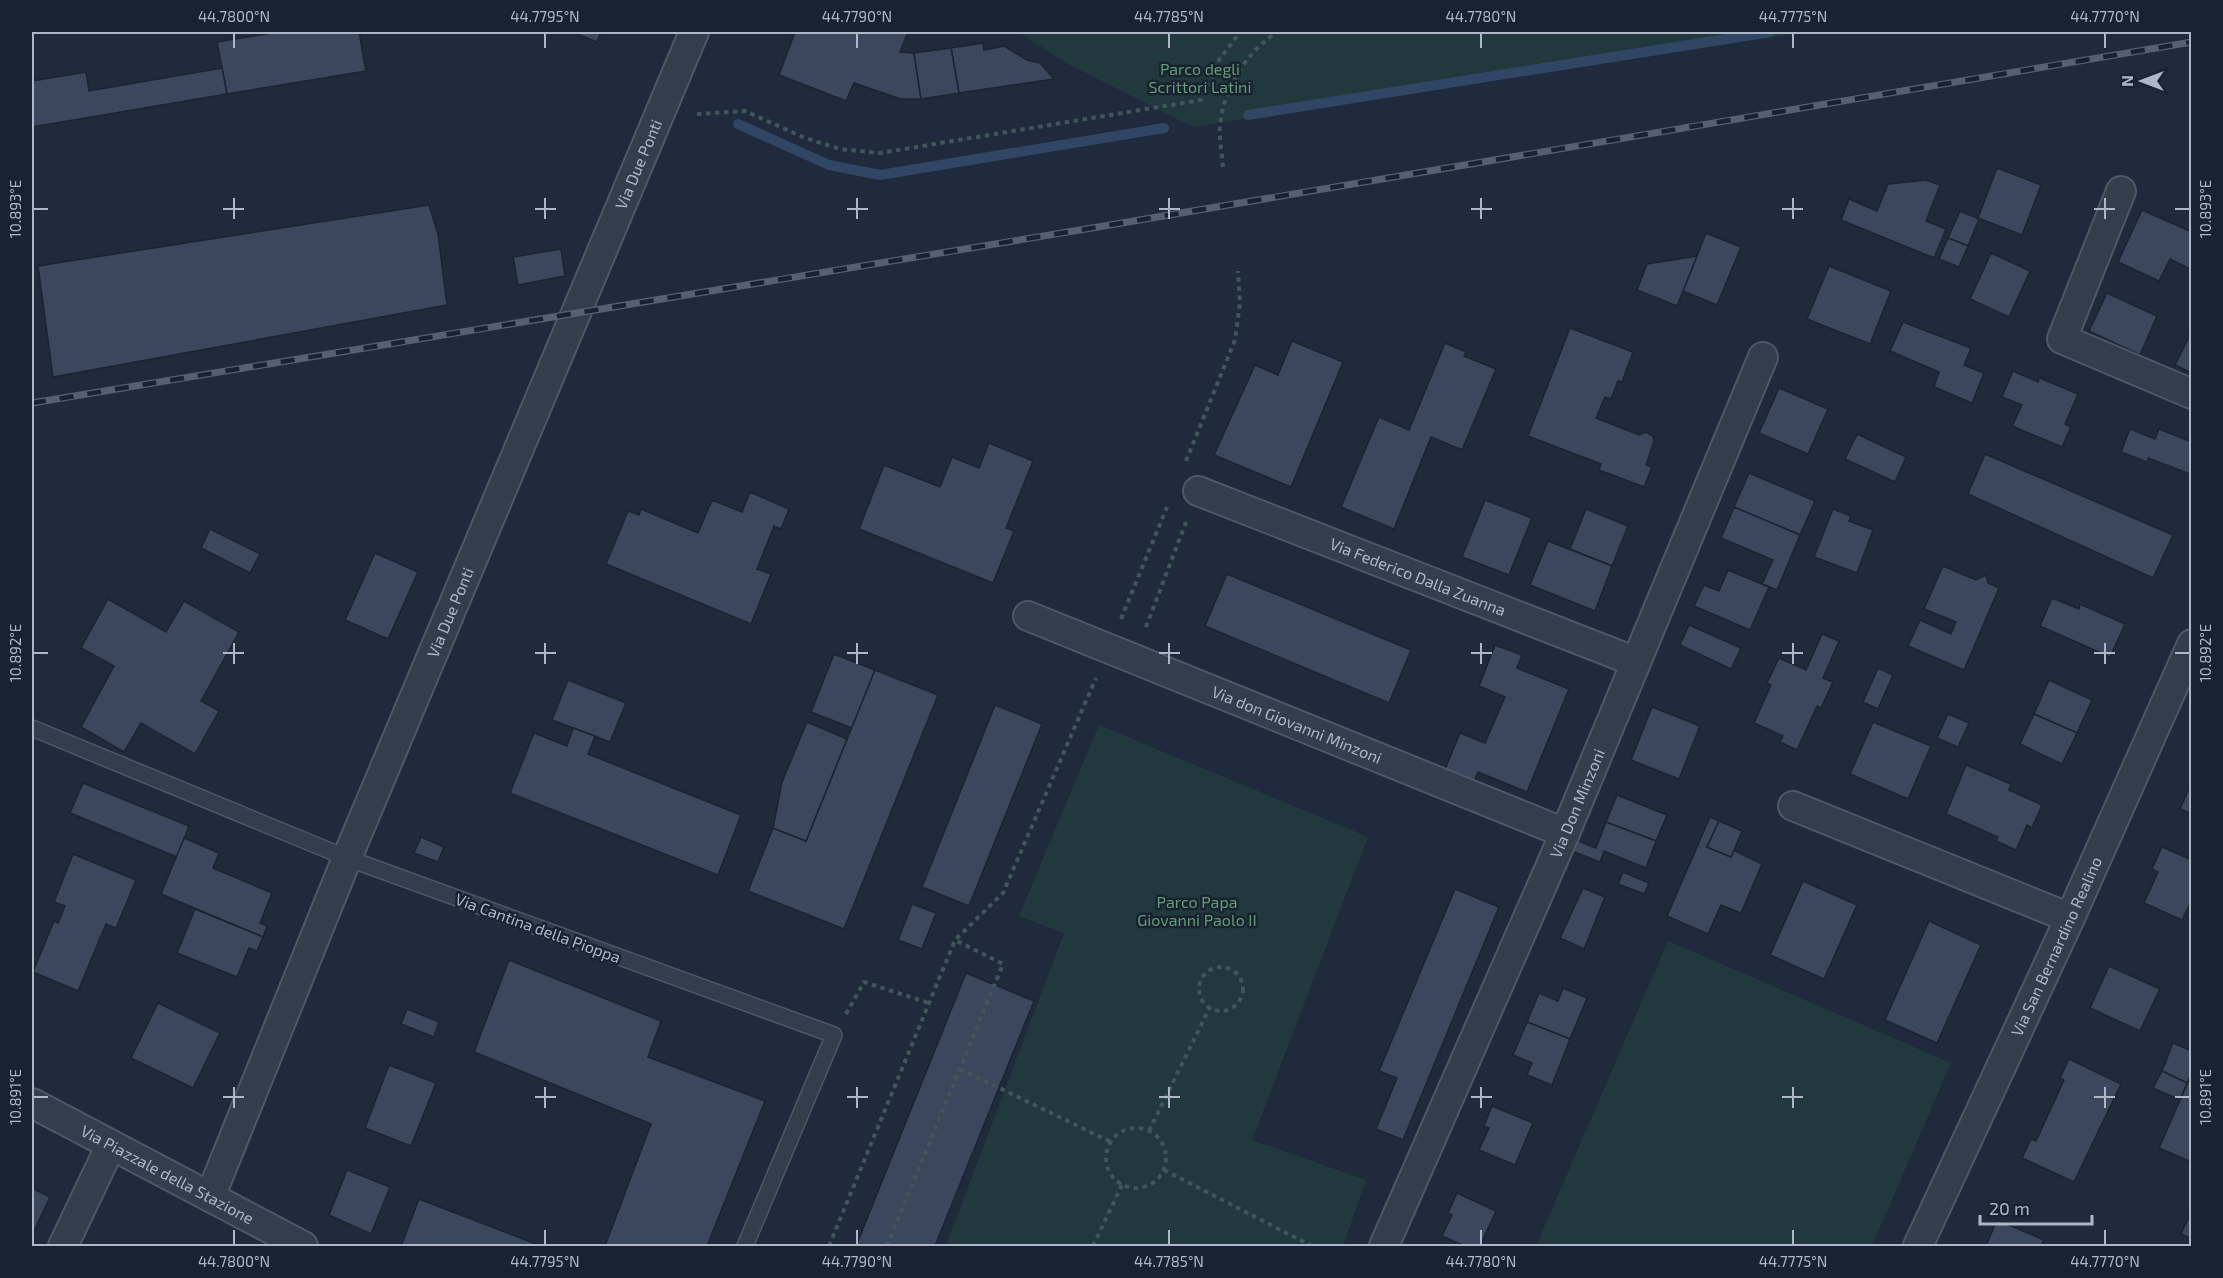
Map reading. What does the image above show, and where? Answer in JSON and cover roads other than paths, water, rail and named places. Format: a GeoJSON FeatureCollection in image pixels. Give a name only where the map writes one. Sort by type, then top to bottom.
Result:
{"type":"FeatureCollection","features":[{"type":"Feature","properties":{"kind":"street","name":"Via Due Ponti"},"geometry":{"type":"LineString","coordinates":[[210,1197],[347,858],[573,314],[694,32]]}},
{"type":"Feature","properties":{"kind":"street"},"geometry":{"type":"LineString","coordinates":[[2121,191],[2062,339],[2192,394]]}},
{"type":"Feature","properties":{"kind":"street","name":"Via Don Minzoni"},"geometry":{"type":"LineString","coordinates":[[1384,1246],[1565,834],[1763,357]]}},
{"type":"Feature","properties":{"kind":"street","name":"Via Federico Dalla Zuanna"},"geometry":{"type":"LineString","coordinates":[[1198,490],[1636,662]]}},
{"type":"Feature","properties":{"kind":"street","name":"Via don Giovanni Minzoni"},"geometry":{"type":"LineString","coordinates":[[1028,616],[1565,834]]}},
{"type":"Feature","properties":{"kind":"street","name":"Via San Bernardino Realino"},"geometry":{"type":"LineString","coordinates":[[1918,1246],[2070,918],[2192,644]]}},
{"type":"Feature","properties":{"kind":"street"},"geometry":{"type":"LineString","coordinates":[[1793,806],[2070,918]]}},
{"type":"Feature","properties":{"kind":"street","name":"Via Piazzale della Stazione"},"geometry":{"type":"LineString","coordinates":[[32,1103],[303,1246]]}},
{"type":"Feature","properties":{"kind":"street"},"geometry":{"type":"LineString","coordinates":[[63,1246],[111,1145]]}},
{"type":"Feature","properties":{"kind":"lane","name":"Via Cantina della Pioppa"},"geometry":{"type":"LineString","coordinates":[[32,728],[347,858],[834,1035],[745,1246]]}},
{"type":"Feature","properties":{"kind":"waterway"},"geometry":{"type":"LineString","coordinates":[[1248,115],[1770,32]]}},
{"type":"Feature","properties":{"kind":"waterway"},"geometry":{"type":"LineString","coordinates":[[738,124],[829,165],[880,175],[1164,128]]}},
{"type":"Feature","properties":{"kind":"railway"},"geometry":{"type":"LineString","coordinates":[[32,403],[1104,226],[2192,42]]}},
{"type":"Feature","properties":{"kind":"park label","name":"Parco degli Scrittori Latini"},"geometry":{"type":"Point","coordinates":[1200,78]}},
{"type":"Feature","properties":{"kind":"park label","name":"Parco Papa Giovanni Paolo II"},"geometry":{"type":"Point","coordinates":[1197,911]}}]}
